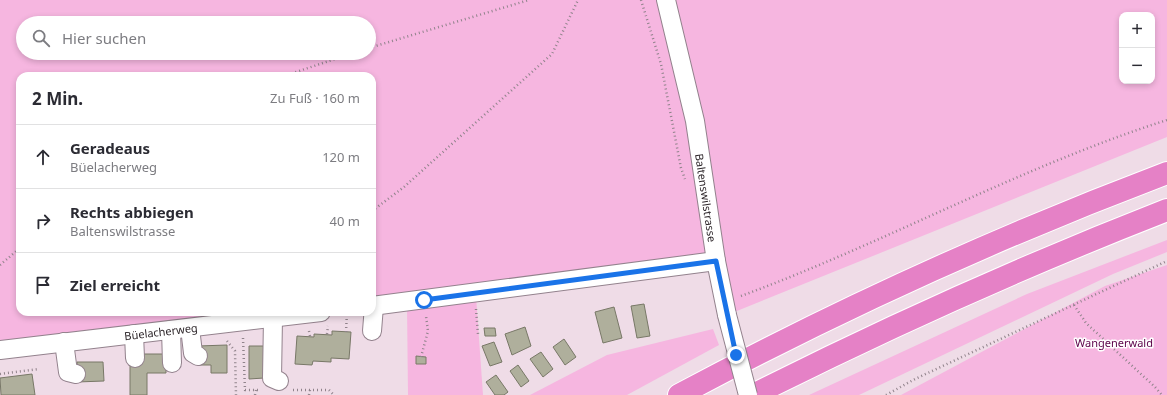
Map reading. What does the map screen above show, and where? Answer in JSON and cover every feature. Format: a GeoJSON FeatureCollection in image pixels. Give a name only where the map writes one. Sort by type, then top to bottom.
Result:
{"type":"FeatureCollection","features":[{"type":"Feature","properties":{"kind":"highway"},"geometry":{"type":"LineString","coordinates":[[679,395],[787,340],[955,261],[1165,174]]}},
{"type":"Feature","properties":{"kind":"highway"},"geometry":{"type":"LineString","coordinates":[[753,395],[851,346],[968,292],[1167,210]]}},
{"type":"Feature","properties":{"kind":"street","name":"Baltenswilstrasse"},"geometry":{"type":"LineString","coordinates":[[666,0],[695,121],[716,261],[748,395]]}},
{"type":"Feature","properties":{"kind":"street"},"geometry":{"type":"LineString","coordinates":[[376,306],[716,261]]}},
{"type":"Feature","properties":{"kind":"street","name":"Büelacherweg"},"geometry":{"type":"LineString","coordinates":[[0,350],[289,316]]}},
{"type":"Feature","properties":{"kind":"street"},"geometry":{"type":"LineString","coordinates":[[372,331],[373,316]]}},
{"type":"Feature","properties":{"kind":"street"},"geometry":{"type":"LineString","coordinates":[[273,318],[272,378],[279,380]]}},
{"type":"Feature","properties":{"kind":"street"},"geometry":{"type":"LineString","coordinates":[[190,328],[193,353],[198,356]]}},
{"type":"Feature","properties":{"kind":"street"},"geometry":{"type":"LineString","coordinates":[[171,330],[172,363]]}},
{"type":"Feature","properties":{"kind":"street"},"geometry":{"type":"LineString","coordinates":[[134,334],[135,358]]}},
{"type":"Feature","properties":{"kind":"street"},"geometry":{"type":"LineString","coordinates":[[64,342],[66,368],[68,372],[76,374]]}},
{"type":"Feature","properties":{"kind":"path"},"geometry":{"type":"LineString","coordinates":[[376,46],[529,0]]}},
{"type":"Feature","properties":{"kind":"path"},"geometry":{"type":"LineString","coordinates":[[376,208],[404,187],[552,54],[578,0]]}},
{"type":"Feature","properties":{"kind":"path"},"geometry":{"type":"LineString","coordinates":[[641,0],[661,64],[681,168],[685,180],[694,188],[706,194]]}},
{"type":"Feature","properties":{"kind":"path"},"geometry":{"type":"LineString","coordinates":[[296,72],[332,60]]}},
{"type":"Feature","properties":{"kind":"path"},"geometry":{"type":"LineString","coordinates":[[726,308],[806,270],[1075,152],[1167,120]]}},
{"type":"Feature","properties":{"kind":"path"},"geometry":{"type":"LineString","coordinates":[[0,265],[16,251]]}},
{"type":"Feature","properties":{"kind":"path"},"geometry":{"type":"LineString","coordinates":[[886,395],[915,379],[1167,261]]}},
{"type":"Feature","properties":{"kind":"path"},"geometry":{"type":"LineString","coordinates":[[475,293],[478,334]]}},
{"type":"Feature","properties":{"kind":"path"},"geometry":{"type":"LineString","coordinates":[[421,357],[428,331],[424,300]]}},
{"type":"Feature","properties":{"kind":"path"},"geometry":{"type":"LineString","coordinates":[[1074,305],[1086,323],[1162,395]]}},
{"type":"Feature","properties":{"kind":"path"},"geometry":{"type":"LineString","coordinates":[[346,332],[347,316]]}},
{"type":"Feature","properties":{"kind":"path"},"geometry":{"type":"LineString","coordinates":[[221,341],[227,341],[235,351],[236,395]]}},
{"type":"Feature","properties":{"kind":"path"},"geometry":{"type":"LineString","coordinates":[[0,374],[39,369]]}},
{"type":"Feature","properties":{"kind":"path"},"geometry":{"type":"LineString","coordinates":[[256,390],[256,395]]}},
{"type":"Feature","properties":{"kind":"path"},"geometry":{"type":"LineString","coordinates":[[309,395],[310,390]]}},
{"type":"Feature","properties":{"kind":"green space"},"geometry":{"type":"Polygon","coordinates":[[[0,0],[1167,0],[1167,137],[727,315],[716,261],[376,305],[376,72],[16,72],[16,316],[287,316],[0,350],[0,0]]]}},
{"type":"Feature","properties":{"kind":"green space"},"geometry":{"type":"Polygon","coordinates":[[[1167,240],[1167,252],[1113,274],[859,395],[809,395],[1027,294],[1167,240]]]}},
{"type":"Feature","properties":{"kind":"green space","name":"Wangenerwald"},"geometry":{"type":"Polygon","coordinates":[[[1167,265],[1167,395],[901,395],[1105,286],[1167,265]]]}},
{"type":"Feature","properties":{"kind":"green space"},"geometry":{"type":"Polygon","coordinates":[[[476,296],[483,395],[408,395],[407,305],[476,296]]]}},
{"type":"Feature","properties":{"kind":"green space"},"geometry":{"type":"Polygon","coordinates":[[[713,329],[719,345],[627,395],[530,395],[607,355],[713,329]]]}},
{"type":"Feature","properties":{"kind":"building"},"geometry":{"type":"Polygon","coordinates":[[[644,304],[650,336],[637,338],[631,306],[644,304]]]}},
{"type":"Feature","properties":{"kind":"building"},"geometry":{"type":"Polygon","coordinates":[[[614,307],[622,338],[603,343],[595,312],[614,307]]]}},
{"type":"Feature","properties":{"kind":"building"},"geometry":{"type":"Polygon","coordinates":[[[525,327],[531,346],[512,355],[505,334],[525,327]]]}},
{"type":"Feature","properties":{"kind":"building"},"geometry":{"type":"Polygon","coordinates":[[[484,328],[495,328],[496,336],[485,336],[484,328]]]}},
{"type":"Feature","properties":{"kind":"building"},"geometry":{"type":"Polygon","coordinates":[[[332,331],[351,332],[349,359],[331,358],[331,362],[313,361],[312,365],[295,364],[297,336],[314,337],[314,334],[332,335],[332,331]]]}},
{"type":"Feature","properties":{"kind":"building"},"geometry":{"type":"Polygon","coordinates":[[[564,339],[576,357],[565,365],[553,347],[564,339]]]}},
{"type":"Feature","properties":{"kind":"building"},"geometry":{"type":"Polygon","coordinates":[[[494,342],[502,362],[490,366],[482,346],[494,342]]]}},
{"type":"Feature","properties":{"kind":"building"},"geometry":{"type":"Polygon","coordinates":[[[227,345],[227,373],[211,373],[211,365],[198,365],[198,346],[227,345]]]}},
{"type":"Feature","properties":{"kind":"building"},"geometry":{"type":"Polygon","coordinates":[[[249,346],[264,346],[264,378],[249,379],[249,346]]]}},
{"type":"Feature","properties":{"kind":"building"},"geometry":{"type":"Polygon","coordinates":[[[541,352],[553,369],[543,377],[530,359],[541,352]]]}},
{"type":"Feature","properties":{"kind":"building"},"geometry":{"type":"Polygon","coordinates":[[[140,354],[166,354],[166,373],[147,373],[147,395],[130,395],[130,360],[140,354]]]}},
{"type":"Feature","properties":{"kind":"building"},"geometry":{"type":"Polygon","coordinates":[[[416,356],[426,357],[426,364],[416,364],[416,356]]]}},
{"type":"Feature","properties":{"kind":"building"},"geometry":{"type":"Polygon","coordinates":[[[77,362],[103,362],[104,381],[77,382],[77,362]]]}},
{"type":"Feature","properties":{"kind":"building"},"geometry":{"type":"Polygon","coordinates":[[[518,365],[529,381],[521,387],[510,371],[518,365]]]}},
{"type":"Feature","properties":{"kind":"building"},"geometry":{"type":"Polygon","coordinates":[[[32,374],[35,395],[1,395],[0,378],[32,374]]]}},
{"type":"Feature","properties":{"kind":"building"},"geometry":{"type":"Polygon","coordinates":[[[496,375],[508,392],[504,395],[495,395],[486,382],[496,375]]]}},
{"type":"Feature","properties":{"kind":"route"},"geometry":{"type":"LineString","coordinates":[[424,300],[716,261],[736,355]]}}]}
